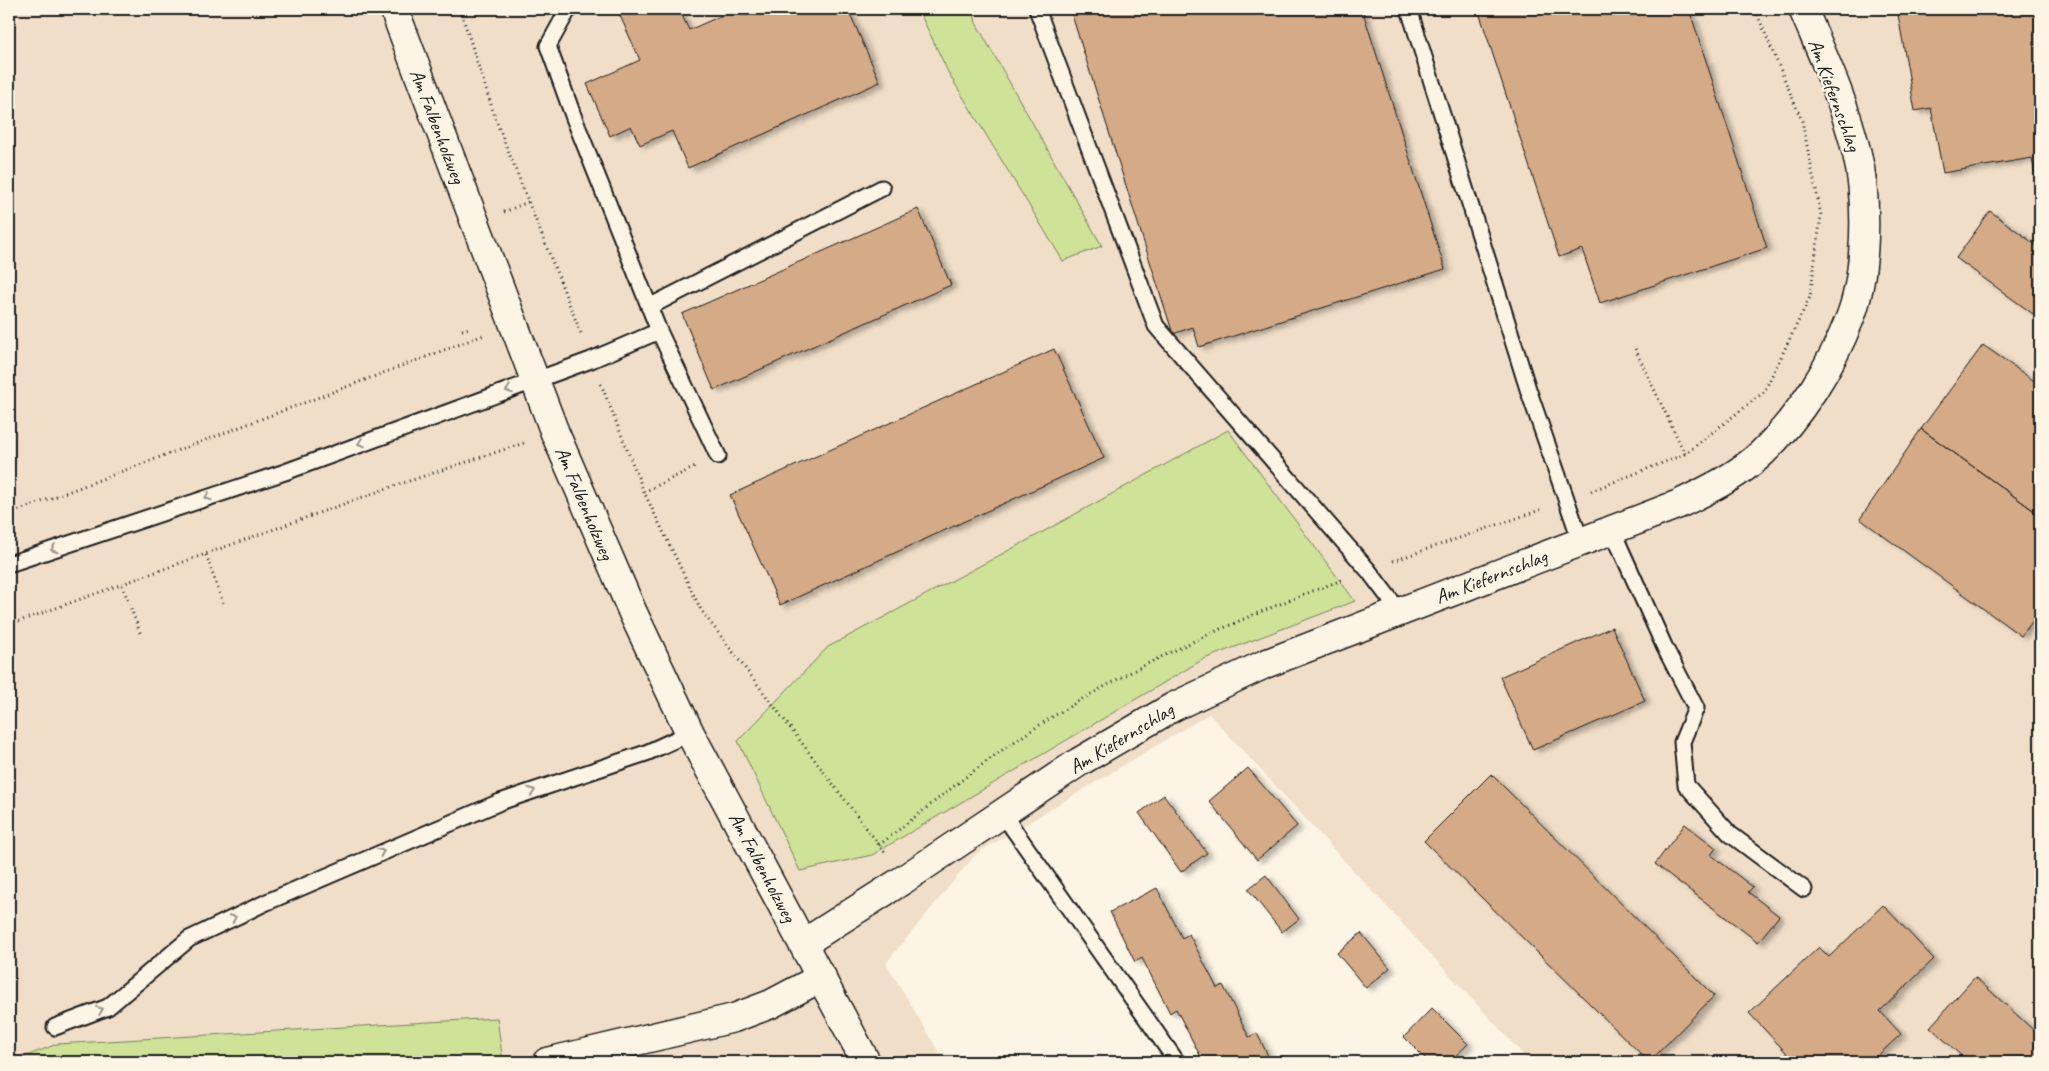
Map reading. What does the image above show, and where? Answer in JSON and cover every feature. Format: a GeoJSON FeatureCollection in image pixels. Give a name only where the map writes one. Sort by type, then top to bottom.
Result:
{"type":"FeatureCollection","features":[{"type":"Feature","properties":{"kind":"street","name":"Am Falbenholzweg"},"geometry":{"type":"LineString","coordinates":[[394,9],[534,381],[632,613],[690,733],[866,1062]]}},
{"type":"Feature","properties":{"kind":"street","name":"Am Kiefernschlag"},"geometry":{"type":"LineString","coordinates":[[804,943],[1079,762],[1173,707],[1265,664],[1679,504],[1720,484],[1762,454],[1797,415],[1829,361],[1851,316],[1863,263],[1863,205],[1858,156],[1845,110],[1803,9]]}},
{"type":"Feature","properties":{"kind":"street"},"geometry":{"type":"LineString","coordinates":[[553,1062],[734,1018],[771,1004],[822,977]]}},
{"type":"Feature","properties":{"kind":"lane"},"geometry":{"type":"LineString","coordinates":[[571,9],[568,10],[548,46],[574,118],[649,307],[718,456]]}},
{"type":"Feature","properties":{"kind":"lane"},"geometry":{"type":"LineString","coordinates":[[1037,9],[1156,326],[1368,570],[1399,611]]}},
{"type":"Feature","properties":{"kind":"lane"},"geometry":{"type":"LineString","coordinates":[[1409,9],[1565,501],[1581,542]]}},
{"type":"Feature","properties":{"kind":"lane"},"geometry":{"type":"LineString","coordinates":[[649,307],[882,188]]}},
{"type":"Feature","properties":{"kind":"lane"},"geometry":{"type":"LineString","coordinates":[[9,564],[285,472],[591,360],[659,331]]}},
{"type":"Feature","properties":{"kind":"lane"},"geometry":{"type":"LineString","coordinates":[[1612,530],[1665,648],[1696,708],[1682,742],[1686,785],[1730,834],[1804,889]]}},
{"type":"Feature","properties":{"kind":"lane"},"geometry":{"type":"LineString","coordinates":[[55,1027],[108,1008],[190,939],[267,902],[500,802],[646,753],[690,733]]}},
{"type":"Feature","properties":{"kind":"lane"},"geometry":{"type":"LineString","coordinates":[[1002,813],[1178,1062]]}},
{"type":"Feature","properties":{"kind":"path"},"geometry":{"type":"LineString","coordinates":[[460,9],[497,123],[591,360],[644,492],[701,610],[879,845],[1014,742],[1103,688],[1194,641],[1292,598],[1565,501],[1685,454],[1764,392],[1810,297],[1822,216],[1802,121],[1755,9]]}},
{"type":"Feature","properties":{"kind":"path"},"geometry":{"type":"LineString","coordinates":[[504,212],[528,202]]}},
{"type":"Feature","properties":{"kind":"path"},"geometry":{"type":"LineString","coordinates":[[9,514],[512,325]]}},
{"type":"Feature","properties":{"kind":"path"},"geometry":{"type":"LineString","coordinates":[[462,330],[469,328]]}},
{"type":"Feature","properties":{"kind":"path"},"geometry":{"type":"LineString","coordinates":[[1636,349],[1685,454]]}},
{"type":"Feature","properties":{"kind":"path"},"geometry":{"type":"LineString","coordinates":[[9,625],[388,488],[555,433]]}},
{"type":"Feature","properties":{"kind":"path"},"geometry":{"type":"LineString","coordinates":[[644,492],[718,456]]}},
{"type":"Feature","properties":{"kind":"path"},"geometry":{"type":"LineString","coordinates":[[206,554],[224,606]]}},
{"type":"Feature","properties":{"kind":"path"},"geometry":{"type":"LineString","coordinates":[[122,585],[141,634]]}},
{"type":"Feature","properties":{"kind":"shaded area"},"geometry":{"type":"Polygon","coordinates":[[[9,9],[2040,9],[2040,1062],[1530,1062],[1209,714],[976,854],[886,963],[945,1062],[9,1062],[9,9]]]}},
{"type":"Feature","properties":{"kind":"green space"},"geometry":{"type":"Polygon","coordinates":[[[918,9],[973,9],[976,23],[1102,246],[1063,261],[949,74],[918,9]]]}},
{"type":"Feature","properties":{"kind":"green space"},"geometry":{"type":"Polygon","coordinates":[[[1228,430],[1355,601],[1204,659],[872,855],[800,871],[738,741],[828,647],[1228,430]]]}},
{"type":"Feature","properties":{"kind":"green space"},"geometry":{"type":"Polygon","coordinates":[[[497,1018],[503,1062],[11,1062],[57,1044],[497,1018]]]}},
{"type":"Feature","properties":{"kind":"building"},"geometry":{"type":"Polygon","coordinates":[[[617,9],[679,9],[689,30],[736,9],[848,9],[880,82],[688,168],[672,131],[640,145],[631,126],[610,136],[587,84],[640,60],[617,9]]]}},
{"type":"Feature","properties":{"kind":"building"},"geometry":{"type":"Polygon","coordinates":[[[1070,9],[1362,9],[1445,269],[1199,347],[1193,327],[1173,334],[1070,9]]]}},
{"type":"Feature","properties":{"kind":"building"},"geometry":{"type":"Polygon","coordinates":[[[1478,9],[1689,9],[1767,248],[1600,303],[1582,249],[1559,257],[1478,9]]]}},
{"type":"Feature","properties":{"kind":"building"},"geometry":{"type":"Polygon","coordinates":[[[1897,9],[2040,9],[2040,186],[2037,187],[2032,158],[1943,173],[1931,108],[1915,111],[1897,9]]]}},
{"type":"Feature","properties":{"kind":"building"},"geometry":{"type":"Polygon","coordinates":[[[918,209],[951,285],[714,390],[682,314],[918,209]]]}},
{"type":"Feature","properties":{"kind":"building"},"geometry":{"type":"Polygon","coordinates":[[[1990,211],[2040,248],[2040,319],[1956,258],[1990,211]]]}},
{"type":"Feature","properties":{"kind":"building"},"geometry":{"type":"Polygon","coordinates":[[[1983,345],[2040,385],[2040,515],[1921,429],[1983,345]]]}},
{"type":"Feature","properties":{"kind":"building"},"geometry":{"type":"Polygon","coordinates":[[[1054,349],[1104,458],[780,605],[730,495],[1054,349]]]}},
{"type":"Feature","properties":{"kind":"building"},"geometry":{"type":"Polygon","coordinates":[[[1921,429],[2040,515],[2040,612],[2021,636],[1860,519],[1921,429]]]}},
{"type":"Feature","properties":{"kind":"building"},"geometry":{"type":"Polygon","coordinates":[[[1612,627],[1645,701],[1533,750],[1500,677],[1612,627]]]}},
{"type":"Feature","properties":{"kind":"building"},"geometry":{"type":"Polygon","coordinates":[[[1248,768],[1297,826],[1257,860],[1209,801],[1248,768]]]}},
{"type":"Feature","properties":{"kind":"building"},"geometry":{"type":"Polygon","coordinates":[[[1491,774],[1714,996],[1649,1062],[1424,841],[1491,774]]]}},
{"type":"Feature","properties":{"kind":"building"},"geometry":{"type":"Polygon","coordinates":[[[1164,795],[1207,853],[1181,872],[1139,813],[1164,795]]]}},
{"type":"Feature","properties":{"kind":"building"},"geometry":{"type":"Polygon","coordinates":[[[1685,824],[1716,848],[1711,855],[1753,887],[1748,892],[1779,916],[1758,942],[1655,864],[1685,824]]]}},
{"type":"Feature","properties":{"kind":"building"},"geometry":{"type":"Polygon","coordinates":[[[1266,875],[1299,919],[1282,932],[1248,889],[1266,875]]]}},
{"type":"Feature","properties":{"kind":"building"},"geometry":{"type":"Polygon","coordinates":[[[1157,888],[1182,938],[1189,934],[1217,988],[1223,985],[1249,1037],[1257,1033],[1271,1062],[1212,1062],[1210,1058],[1203,1061],[1176,1009],[1170,1013],[1142,958],[1135,962],[1110,912],[1157,888]]]}},
{"type":"Feature","properties":{"kind":"building"},"geometry":{"type":"Polygon","coordinates":[[[1883,905],[1934,959],[1880,1011],[1901,1034],[1871,1062],[1795,1062],[1749,1013],[1819,947],[1829,957],[1883,905]]]}},
{"type":"Feature","properties":{"kind":"building"},"geometry":{"type":"Polygon","coordinates":[[[1361,933],[1390,968],[1366,988],[1337,953],[1361,933]]]}},
{"type":"Feature","properties":{"kind":"building"},"geometry":{"type":"Polygon","coordinates":[[[1975,977],[2040,1036],[2040,1062],[1968,1062],[1930,1027],[1975,977]]]}},
{"type":"Feature","properties":{"kind":"building"},"geometry":{"type":"Polygon","coordinates":[[[1432,1008],[1468,1044],[1449,1062],[1429,1062],[1404,1037],[1432,1008]]]}}]}
